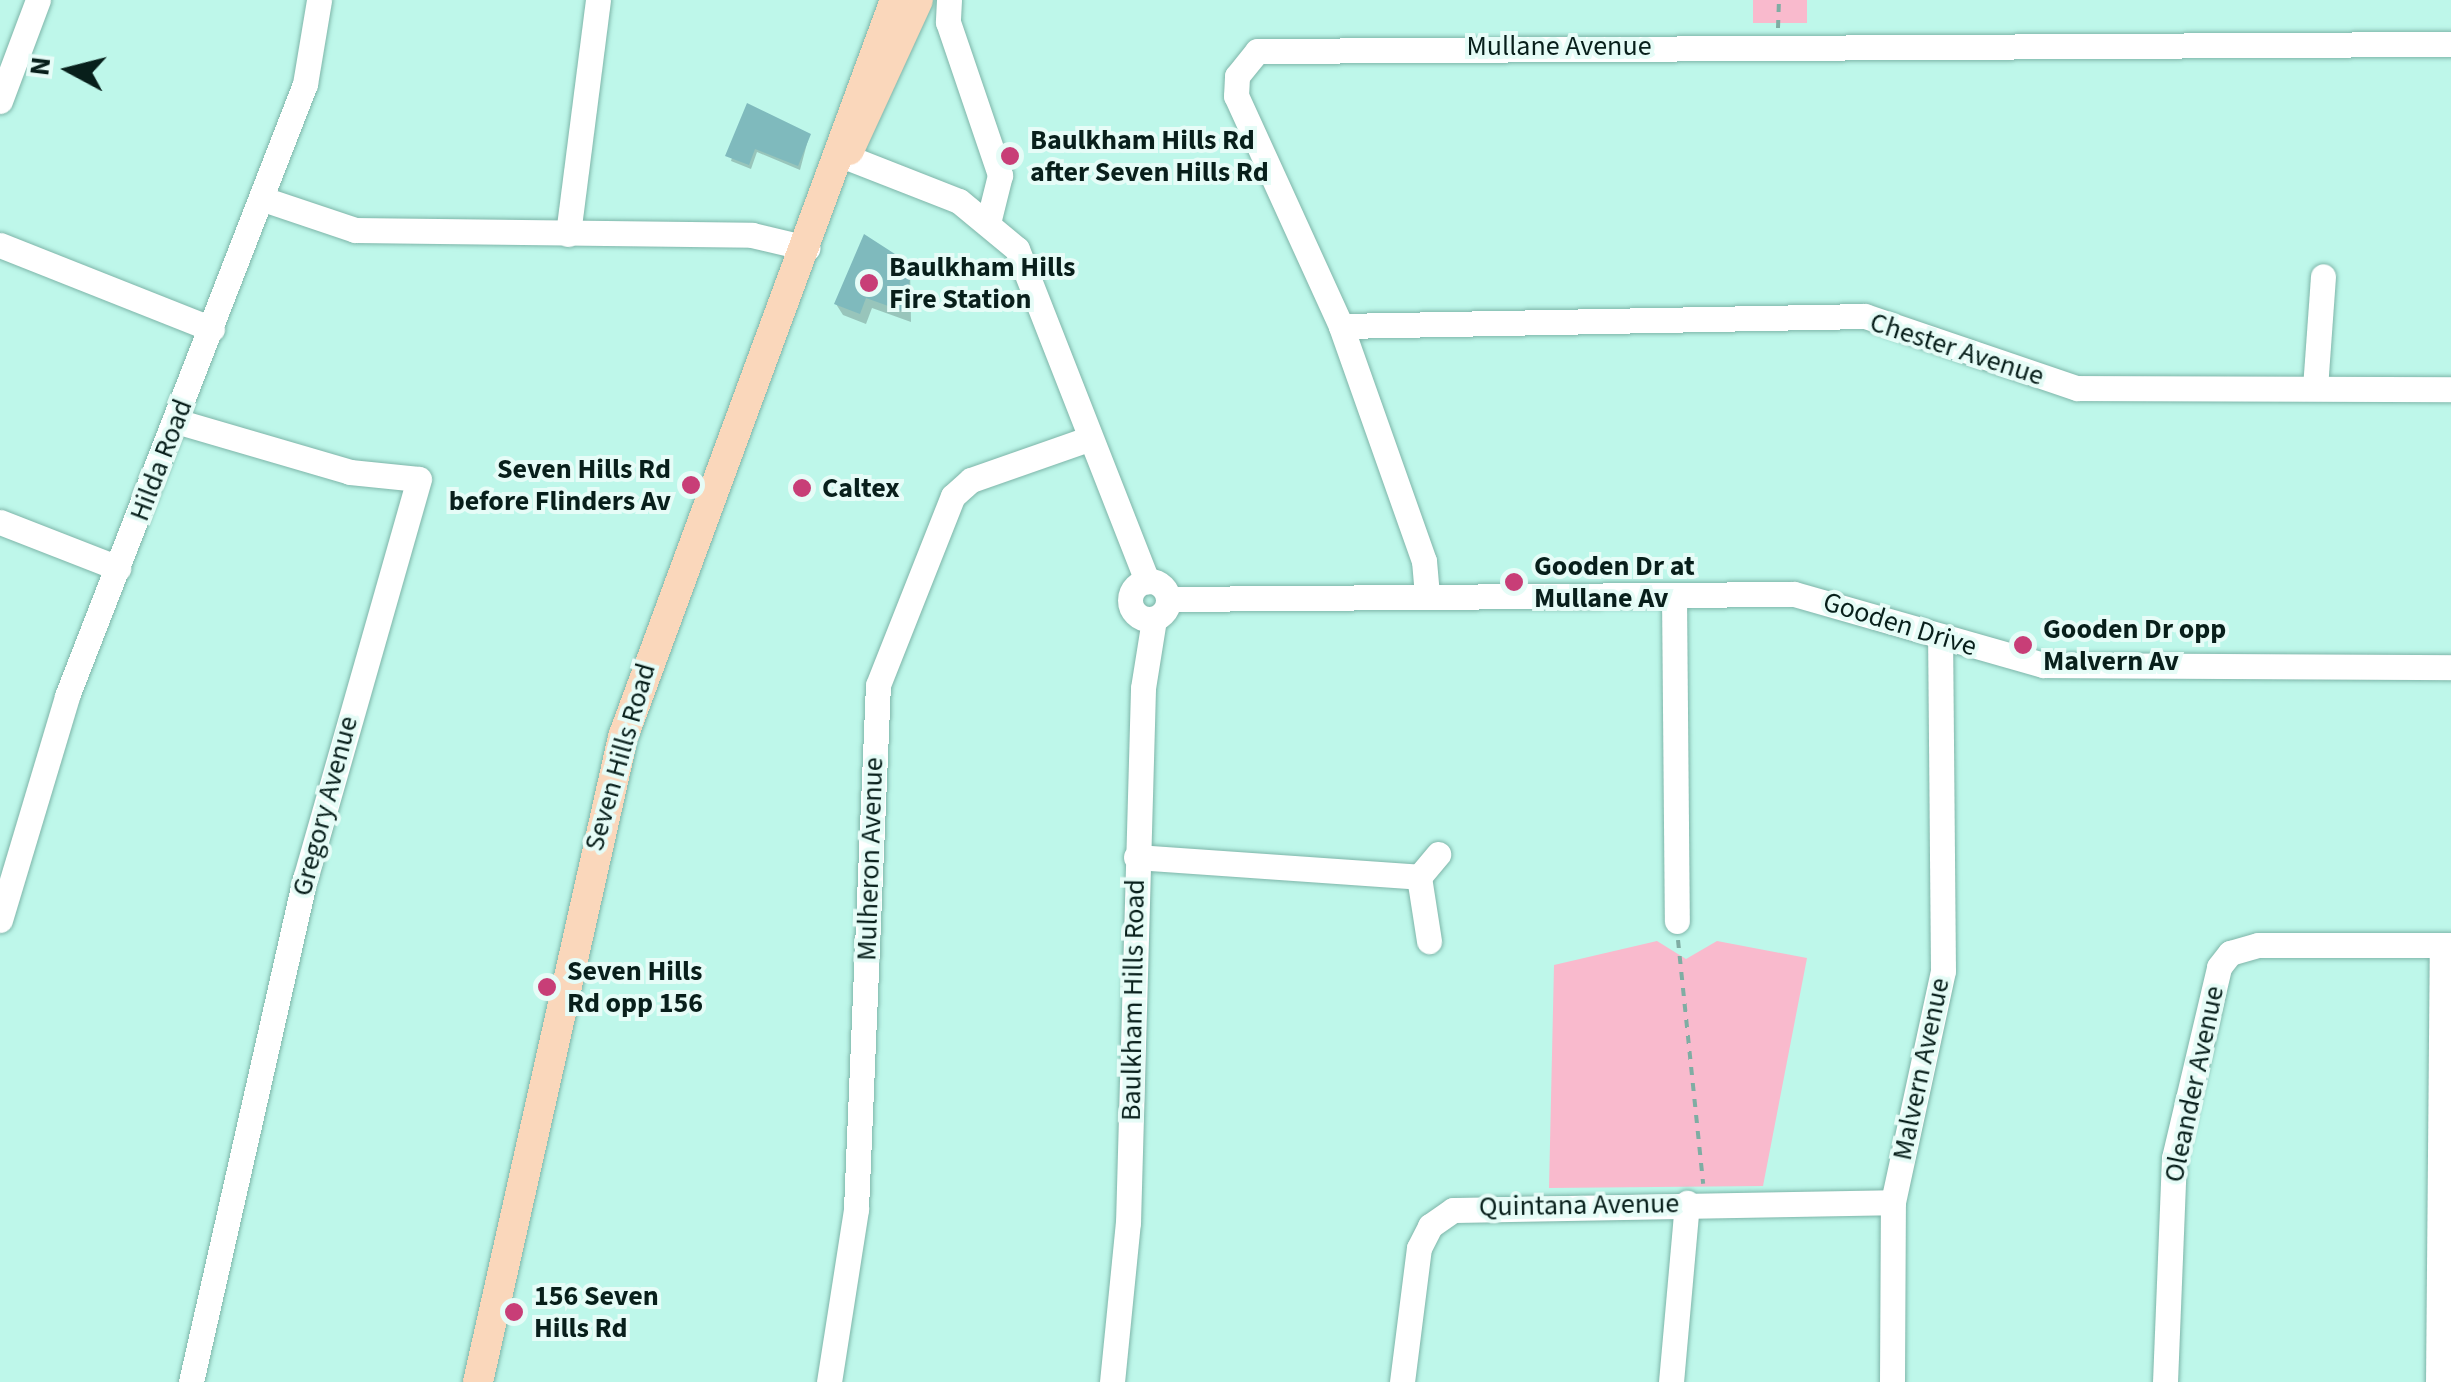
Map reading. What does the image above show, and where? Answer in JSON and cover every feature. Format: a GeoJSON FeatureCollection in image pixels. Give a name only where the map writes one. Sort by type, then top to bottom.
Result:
{"type":"FeatureCollection","features":[{"type":"Feature","properties":{"kind":"main road","name":"Seven Hills Road"},"geometry":{"type":"LineString","coordinates":[[478,1382],[623,737],[669,594],[844,156],[849,111],[895,0]]}},
{"type":"Feature","properties":{"kind":"main road","name":"Seven Hills Road"},"geometry":{"type":"LineString","coordinates":[[844,156],[865,129],[918,0]]}},
{"type":"Feature","properties":{"kind":"street"},"geometry":{"type":"LineString","coordinates":[[0,100],[38,0]]}},
{"type":"Feature","properties":{"kind":"street","name":"Hilda Road"},"geometry":{"type":"LineString","coordinates":[[0,920],[67,696],[306,84],[319,0]]}},
{"type":"Feature","properties":{"kind":"street"},"geometry":{"type":"LineString","coordinates":[[568,234],[598,0]]}},
{"type":"Feature","properties":{"kind":"street"},"geometry":{"type":"LineString","coordinates":[[950,3],[1000,174],[989,218]]}},
{"type":"Feature","properties":{"kind":"street","name":"Mullane Avenue"},"geometry":{"type":"LineString","coordinates":[[1427,595],[1424,561],[1341,326],[1236,96],[1237,76],[1257,50],[2451,44]]}},
{"type":"Feature","properties":{"kind":"street"},"geometry":{"type":"LineString","coordinates":[[844,156],[989,218],[1027,267],[1088,439],[1161,609]]}},
{"type":"Feature","properties":{"kind":"street"},"geometry":{"type":"LineString","coordinates":[[263,199],[355,230],[752,236],[807,248]]}},
{"type":"Feature","properties":{"kind":"street"},"geometry":{"type":"LineString","coordinates":[[0,244],[212,329]]}},
{"type":"Feature","properties":{"kind":"street"},"geometry":{"type":"LineString","coordinates":[[2316,388],[2323,276]]}},
{"type":"Feature","properties":{"kind":"street","name":"Chester Avenue"},"geometry":{"type":"LineString","coordinates":[[1341,326],[1865,316],[2077,388],[2451,389]]}},
{"type":"Feature","properties":{"kind":"street","name":"Gregory Avenue"},"geometry":{"type":"LineString","coordinates":[[176,421],[350,472],[419,479],[305,878],[191,1382]]}},
{"type":"Feature","properties":{"kind":"street","name":"Mulheron Avenue"},"geometry":{"type":"LineString","coordinates":[[828,1382],[856,1209],[878,685],[952,496],[972,480],[1088,439]]}},
{"type":"Feature","properties":{"kind":"street"},"geometry":{"type":"LineString","coordinates":[[0,522],[118,568]]}},
{"type":"Feature","properties":{"kind":"street","name":"Gooden Drive"},"geometry":{"type":"LineString","coordinates":[[1161,609],[1427,595],[1816,597],[1940,636],[2078,667],[2451,667]]}},
{"type":"Feature","properties":{"kind":"street"},"geometry":{"type":"LineString","coordinates":[[1674,595],[1677,920]]}},
{"type":"Feature","properties":{"kind":"street","name":"Baulkham Hills Road"},"geometry":{"type":"LineString","coordinates":[[1112,1382],[1128,1223],[1136,858],[1161,609]]}},
{"type":"Feature","properties":{"kind":"street","name":"Malvern Avenue"},"geometry":{"type":"LineString","coordinates":[[1892,1382],[1893,1202],[1944,971],[1940,636]]}},
{"type":"Feature","properties":{"kind":"street"},"geometry":{"type":"LineString","coordinates":[[1429,941],[1419,877],[1438,854]]}},
{"type":"Feature","properties":{"kind":"street"},"geometry":{"type":"LineString","coordinates":[[1136,858],[1419,877]]}},
{"type":"Feature","properties":{"kind":"street","name":"Oleander Avenue"},"geometry":{"type":"LineString","coordinates":[[2165,1382],[2174,1158],[2219,967],[2230,953],[2258,945],[2447,945]]}},
{"type":"Feature","properties":{"kind":"street"},"geometry":{"type":"LineString","coordinates":[[2438,1382],[2447,945]]}},
{"type":"Feature","properties":{"kind":"street","name":"Quintana Avenue"},"geometry":{"type":"LineString","coordinates":[[1402,1382],[1420,1248],[1430,1226],[1453,1210],[1893,1202]]}},
{"type":"Feature","properties":{"kind":"street"},"geometry":{"type":"LineString","coordinates":[[1670,1382],[1696,1203]]}},
{"type":"Feature","properties":{"kind":"path"},"geometry":{"type":"LineString","coordinates":[[1778,28],[1779,0]]}},
{"type":"Feature","properties":{"kind":"path"},"geometry":{"type":"LineString","coordinates":[[1677,920],[1696,1203]]}},
{"type":"Feature","properties":{"kind":"shaded area"},"geometry":{"type":"Polygon","coordinates":[[[1753,0],[1807,0],[1807,23],[1753,23],[1753,0]]]}},
{"type":"Feature","properties":{"kind":"shaded area"},"geometry":{"type":"Polygon","coordinates":[[[1657,941],[1686,959],[1717,941],[1807,958],[1763,1186],[1549,1188],[1554,965],[1657,941]]]}},
{"type":"Feature","properties":{"kind":"building"},"geometry":{"type":"Polygon","coordinates":[[[747,103],[811,134],[798,166],[755,149],[749,165],[725,156],[747,103]]]}},
{"type":"Feature","properties":{"kind":"building"},"geometry":{"type":"Polygon","coordinates":[[[864,234],[912,265],[905,312],[866,298],[860,314],[834,304],[864,234]]]}},
{"type":"Feature","properties":{"kind":"place","name":"Baulkham Hills Rd after Seven Hills Rd"},"geometry":{"type":"Point","coordinates":[1010,156]}},
{"type":"Feature","properties":{"kind":"place","name":"Baulkham Hills Fire Station"},"geometry":{"type":"Point","coordinates":[869,283]}},
{"type":"Feature","properties":{"kind":"place","name":"Seven Hills Rd before Flinders Av"},"geometry":{"type":"Point","coordinates":[691,485]}},
{"type":"Feature","properties":{"kind":"place","name":"Caltex"},"geometry":{"type":"Point","coordinates":[802,488]}},
{"type":"Feature","properties":{"kind":"place","name":"Gooden Dr at Mullane Av"},"geometry":{"type":"Point","coordinates":[1514,582]}},
{"type":"Feature","properties":{"kind":"place","name":"Gooden Dr opp Malvern Av"},"geometry":{"type":"Point","coordinates":[2023,645]}},
{"type":"Feature","properties":{"kind":"place","name":"Seven Hills Rd opp 156"},"geometry":{"type":"Point","coordinates":[547,987]}},
{"type":"Feature","properties":{"kind":"place","name":"156 Seven Hills Rd"},"geometry":{"type":"Point","coordinates":[514,1312]}}]}
